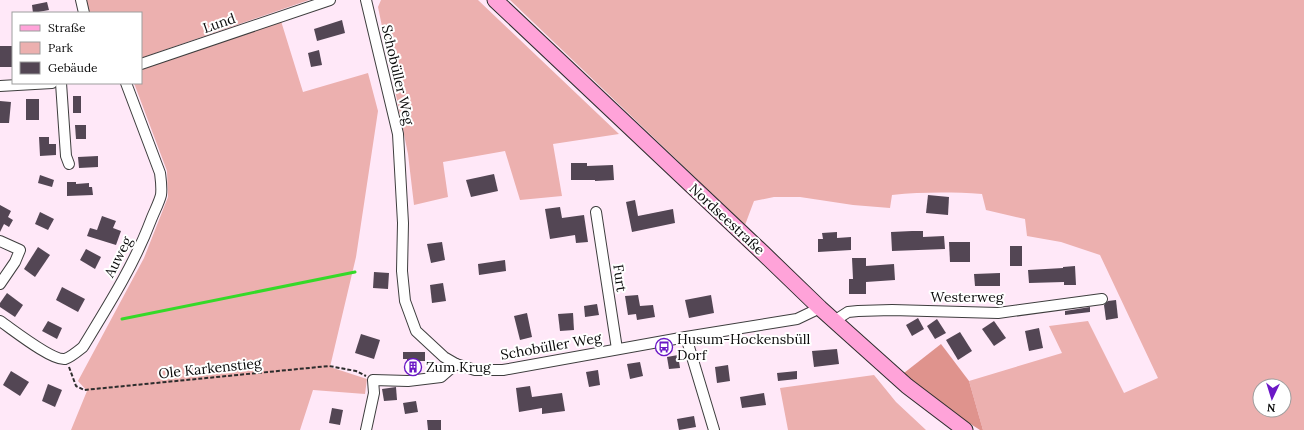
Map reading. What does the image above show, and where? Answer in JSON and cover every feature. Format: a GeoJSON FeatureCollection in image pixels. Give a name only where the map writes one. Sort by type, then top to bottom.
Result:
{"type":"FeatureCollection","features":[{"type":"Feature","properties":{"kind":"main road","name":"Nordseestraße"},"geometry":{"type":"LineString","coordinates":[[495,0],[834,321],[907,386],[965,430]]}},
{"type":"Feature","properties":{"kind":"street"},"geometry":{"type":"LineString","coordinates":[[81,0],[84,12]]}},
{"type":"Feature","properties":{"kind":"street","name":"Lund"},"geometry":{"type":"LineString","coordinates":[[142,64],[330,0]]}},
{"type":"Feature","properties":{"kind":"street","name":"Schobüller Weg"},"geometry":{"type":"LineString","coordinates":[[366,0],[398,134],[403,222],[402,272],[405,300],[416,331],[444,357],[456,364],[475,370],[503,370],[686,337],[797,319],[820,308]]}},
{"type":"Feature","properties":{"kind":"street"},"geometry":{"type":"LineString","coordinates":[[0,86],[35,84]]}},
{"type":"Feature","properties":{"kind":"street"},"geometry":{"type":"LineString","coordinates":[[61,84],[66,156],[69,164]]}},
{"type":"Feature","properties":{"kind":"street","name":"Auweg"},"geometry":{"type":"LineString","coordinates":[[66,358],[78,352],[83,347],[116,293],[134,261],[161,195],[162,184],[160,173],[126,84]]}},
{"type":"Feature","properties":{"kind":"street","name":"Furt"},"geometry":{"type":"LineString","coordinates":[[596,212],[617,349]]}},
{"type":"Feature","properties":{"kind":"street"},"geometry":{"type":"LineString","coordinates":[[0,241],[20,250],[0,284]]}},
{"type":"Feature","properties":{"kind":"street","name":"Westerweg"},"geometry":{"type":"LineString","coordinates":[[834,321],[848,312],[858,311],[892,310],[998,313],[1102,299]]}},
{"type":"Feature","properties":{"kind":"street"},"geometry":{"type":"LineString","coordinates":[[0,321],[51,356],[61,359],[66,358]]}},
{"type":"Feature","properties":{"kind":"street"},"geometry":{"type":"LineString","coordinates":[[686,337],[714,430]]}},
{"type":"Feature","properties":{"kind":"street"},"geometry":{"type":"LineString","coordinates":[[366,430],[374,393],[373,380],[408,381],[441,376],[456,364]]}},
{"type":"Feature","properties":{"kind":"path","name":"Ole Karkenstieg"},"geometry":{"type":"LineString","coordinates":[[66,358],[76,386],[84,390],[329,366],[356,371],[373,380]]}},
{"type":"Feature","properties":{"kind":"green space"},"geometry":{"type":"Polygon","coordinates":[[[86,0],[309,0],[142,58],[142,12],[89,12],[86,0]]]}},
{"type":"Feature","properties":{"kind":"green space"},"geometry":{"type":"Polygon","coordinates":[[[381,0],[478,0],[619,134],[553,144],[562,196],[520,200],[505,151],[443,162],[448,197],[414,205],[408,154],[378,7],[381,0]]]}},
{"type":"Feature","properties":{"kind":"green space"},"geometry":{"type":"Polygon","coordinates":[[[510,0],[1304,0],[1304,430],[983,430],[969,381],[1062,353],[1049,326],[1088,321],[1124,393],[1158,378],[1100,255],[1061,242],[1027,236],[1025,219],[986,210],[982,194],[914,193],[892,195],[890,208],[853,205],[800,197],[774,197],[754,201],[745,225],[510,0]]]}},
{"type":"Feature","properties":{"kind":"green space"},"geometry":{"type":"Polygon","coordinates":[[[281,21],[303,92],[368,73],[378,111],[356,257],[330,367],[367,379],[365,394],[313,390],[300,430],[71,430],[87,391],[78,381],[144,258],[168,197],[167,171],[134,84],[142,84],[142,69],[281,21]]]}},
{"type":"Feature","properties":{"kind":"green space"},"geometry":{"type":"Polygon","coordinates":[[[874,375],[896,402],[926,430],[788,430],[780,388],[874,375]]]}},
{"type":"Feature","properties":{"kind":"shaded area"},"geometry":{"type":"Polygon","coordinates":[[[941,344],[969,381],[983,430],[980,430],[938,403],[904,373],[941,344]]]}},
{"type":"Feature","properties":{"kind":"building"},"geometry":{"type":"Polygon","coordinates":[[[47,2],[49,10],[33,12],[32,5],[47,2]]]}},
{"type":"Feature","properties":{"kind":"building"},"geometry":{"type":"Polygon","coordinates":[[[342,20],[345,33],[317,41],[314,29],[342,20]]]}},
{"type":"Feature","properties":{"kind":"building"},"geometry":{"type":"Polygon","coordinates":[[[0,46],[12,46],[12,67],[0,67],[0,46]]]}},
{"type":"Feature","properties":{"kind":"building"},"geometry":{"type":"Polygon","coordinates":[[[319,50],[322,65],[311,67],[308,53],[319,50]]]}},
{"type":"Feature","properties":{"kind":"building"},"geometry":{"type":"Polygon","coordinates":[[[73,96],[81,96],[81,113],[73,113],[73,96]]]}},
{"type":"Feature","properties":{"kind":"building"},"geometry":{"type":"Polygon","coordinates":[[[26,99],[39,99],[39,120],[26,120],[26,99]]]}},
{"type":"Feature","properties":{"kind":"building"},"geometry":{"type":"Polygon","coordinates":[[[0,101],[11,102],[9,123],[0,123],[0,101]]]}},
{"type":"Feature","properties":{"kind":"building"},"geometry":{"type":"Polygon","coordinates":[[[75,125],[86,125],[86,139],[76,139],[75,125]]]}},
{"type":"Feature","properties":{"kind":"building"},"geometry":{"type":"Polygon","coordinates":[[[39,137],[49,137],[49,144],[56,144],[56,155],[40,156],[39,137]]]}},
{"type":"Feature","properties":{"kind":"building"},"geometry":{"type":"Polygon","coordinates":[[[98,156],[98,167],[79,168],[78,157],[98,156]]]}},
{"type":"Feature","properties":{"kind":"building"},"geometry":{"type":"Polygon","coordinates":[[[571,163],[587,163],[587,166],[613,165],[614,180],[571,180],[571,163]]]}},
{"type":"Feature","properties":{"kind":"building"},"geometry":{"type":"Polygon","coordinates":[[[494,174],[498,191],[471,197],[466,180],[494,174]]]}},
{"type":"Feature","properties":{"kind":"building"},"geometry":{"type":"Polygon","coordinates":[[[40,175],[54,180],[52,187],[38,183],[40,175]]]}},
{"type":"Feature","properties":{"kind":"building"},"geometry":{"type":"Polygon","coordinates":[[[67,182],[76,182],[76,184],[89,183],[89,187],[92,187],[93,195],[67,196],[67,182]]]}},
{"type":"Feature","properties":{"kind":"building"},"geometry":{"type":"Polygon","coordinates":[[[928,195],[949,197],[948,215],[926,213],[928,195]]]}},
{"type":"Feature","properties":{"kind":"building"},"geometry":{"type":"Polygon","coordinates":[[[635,200],[638,216],[673,209],[675,223],[632,232],[626,202],[635,200]]]}},
{"type":"Feature","properties":{"kind":"building"},"geometry":{"type":"Polygon","coordinates":[[[0,205],[11,211],[8,217],[13,220],[9,227],[4,224],[0,232],[0,205]]]}},
{"type":"Feature","properties":{"kind":"building"},"geometry":{"type":"Polygon","coordinates":[[[560,207],[562,218],[584,215],[588,242],[576,243],[575,235],[550,239],[545,209],[560,207]]]}},
{"type":"Feature","properties":{"kind":"building"},"geometry":{"type":"Polygon","coordinates":[[[40,212],[54,219],[48,230],[35,224],[40,212]]]}},
{"type":"Feature","properties":{"kind":"building"},"geometry":{"type":"Polygon","coordinates":[[[102,216],[116,221],[113,228],[121,231],[116,245],[87,236],[90,228],[97,230],[102,216]]]}},
{"type":"Feature","properties":{"kind":"building"},"geometry":{"type":"Polygon","coordinates":[[[923,231],[923,237],[944,236],[945,249],[892,251],[891,232],[923,231]]]}},
{"type":"Feature","properties":{"kind":"building"},"geometry":{"type":"Polygon","coordinates":[[[837,232],[837,238],[851,237],[851,250],[818,252],[818,239],[823,239],[822,233],[837,232]]]}},
{"type":"Feature","properties":{"kind":"building"},"geometry":{"type":"Polygon","coordinates":[[[442,242],[445,260],[431,263],[427,244],[442,242]]]}},
{"type":"Feature","properties":{"kind":"building"},"geometry":{"type":"Polygon","coordinates":[[[949,242],[970,242],[970,262],[950,262],[949,242]]]}},
{"type":"Feature","properties":{"kind":"building"},"geometry":{"type":"Polygon","coordinates":[[[1010,246],[1022,246],[1022,266],[1010,266],[1010,246]]]}},
{"type":"Feature","properties":{"kind":"building"},"geometry":{"type":"Polygon","coordinates":[[[38,247],[50,255],[35,277],[24,269],[38,247]]]}},
{"type":"Feature","properties":{"kind":"building"},"geometry":{"type":"Polygon","coordinates":[[[86,249],[101,257],[95,269],[80,260],[86,249]]]}},
{"type":"Feature","properties":{"kind":"building"},"geometry":{"type":"Polygon","coordinates":[[[852,258],[866,258],[866,266],[894,264],[895,280],[866,282],[866,294],[849,294],[849,279],[853,279],[852,258]]]}},
{"type":"Feature","properties":{"kind":"building"},"geometry":{"type":"Polygon","coordinates":[[[505,260],[506,271],[479,275],[478,264],[505,260]]]}},
{"type":"Feature","properties":{"kind":"building"},"geometry":{"type":"Polygon","coordinates":[[[1075,266],[1076,285],[1064,285],[1064,282],[1029,283],[1028,270],[1075,266]]]}},
{"type":"Feature","properties":{"kind":"building"},"geometry":{"type":"Polygon","coordinates":[[[374,272],[389,273],[388,289],[373,288],[374,272]]]}},
{"type":"Feature","properties":{"kind":"building"},"geometry":{"type":"Polygon","coordinates":[[[1000,273],[1000,286],[975,286],[974,274],[1000,273]]]}},
{"type":"Feature","properties":{"kind":"building"},"geometry":{"type":"Polygon","coordinates":[[[443,283],[446,301],[432,303],[430,285],[443,283]]]}},
{"type":"Feature","properties":{"kind":"building"},"geometry":{"type":"Polygon","coordinates":[[[62,287],[85,299],[78,312],[56,300],[62,287]]]}},
{"type":"Feature","properties":{"kind":"building"},"geometry":{"type":"Polygon","coordinates":[[[7,293],[23,305],[15,317],[0,307],[0,303],[7,293]]]}},
{"type":"Feature","properties":{"kind":"building"},"geometry":{"type":"Polygon","coordinates":[[[638,295],[640,306],[653,305],[655,317],[637,320],[636,314],[628,315],[625,296],[638,295]]]}},
{"type":"Feature","properties":{"kind":"building"},"geometry":{"type":"Polygon","coordinates":[[[711,295],[714,313],[689,318],[685,300],[711,295]]]}},
{"type":"Feature","properties":{"kind":"building"},"geometry":{"type":"Polygon","coordinates":[[[1116,300],[1118,318],[1106,320],[1104,305],[1108,301],[1116,300]]]}},
{"type":"Feature","properties":{"kind":"building"},"geometry":{"type":"Polygon","coordinates":[[[597,304],[599,315],[585,317],[584,306],[597,304]]]}},
{"type":"Feature","properties":{"kind":"building"},"geometry":{"type":"Polygon","coordinates":[[[1090,307],[1090,312],[1065,315],[1065,311],[1090,307]]]}},
{"type":"Feature","properties":{"kind":"building"},"geometry":{"type":"Polygon","coordinates":[[[527,313],[532,337],[520,340],[514,316],[527,313]]]}},
{"type":"Feature","properties":{"kind":"building"},"geometry":{"type":"Polygon","coordinates":[[[573,313],[574,330],[560,331],[558,314],[573,313]]]}},
{"type":"Feature","properties":{"kind":"building"},"geometry":{"type":"Polygon","coordinates":[[[918,318],[924,329],[912,336],[906,325],[918,318]]]}},
{"type":"Feature","properties":{"kind":"building"},"geometry":{"type":"Polygon","coordinates":[[[937,319],[946,333],[935,339],[927,326],[937,319]]]}},
{"type":"Feature","properties":{"kind":"building"},"geometry":{"type":"Polygon","coordinates":[[[48,321],[62,328],[57,339],[42,331],[48,321]]]}},
{"type":"Feature","properties":{"kind":"building"},"geometry":{"type":"Polygon","coordinates":[[[994,321],[1006,338],[994,346],[982,329],[994,321]]]}},
{"type":"Feature","properties":{"kind":"building"},"geometry":{"type":"Polygon","coordinates":[[[1039,328],[1043,348],[1029,351],[1025,331],[1039,328]]]}},
{"type":"Feature","properties":{"kind":"building"},"geometry":{"type":"Polygon","coordinates":[[[960,332],[972,351],[958,360],[946,340],[960,332]]]}},
{"type":"Feature","properties":{"kind":"building"},"geometry":{"type":"Polygon","coordinates":[[[361,334],[380,340],[374,359],[355,353],[361,334]]]}},
{"type":"Feature","properties":{"kind":"building"},"geometry":{"type":"Polygon","coordinates":[[[837,349],[839,364],[814,367],[812,351],[837,349]]]}},
{"type":"Feature","properties":{"kind":"building","name":"Zum Krug"},"geometry":{"type":"Polygon","coordinates":[[[403,352],[425,352],[425,361],[418,361],[418,373],[407,373],[407,359],[403,359],[403,352]]]}},
{"type":"Feature","properties":{"kind":"building"},"geometry":{"type":"Polygon","coordinates":[[[678,355],[680,368],[669,369],[667,357],[678,355]]]}},
{"type":"Feature","properties":{"kind":"building"},"geometry":{"type":"Polygon","coordinates":[[[640,362],[643,376],[630,379],[627,364],[640,362]]]}},
{"type":"Feature","properties":{"kind":"building"},"geometry":{"type":"Polygon","coordinates":[[[728,365],[730,381],[717,383],[715,367],[728,365]]]}},
{"type":"Feature","properties":{"kind":"building"},"geometry":{"type":"Polygon","coordinates":[[[598,370],[600,385],[589,387],[586,372],[598,370]]]}},
{"type":"Feature","properties":{"kind":"building"},"geometry":{"type":"Polygon","coordinates":[[[11,371],[29,382],[20,396],[3,385],[11,371]]]}},
{"type":"Feature","properties":{"kind":"building"},"geometry":{"type":"Polygon","coordinates":[[[797,371],[797,379],[778,381],[777,373],[797,371]]]}},
{"type":"Feature","properties":{"kind":"building"},"geometry":{"type":"Polygon","coordinates":[[[48,384],[62,390],[55,407],[42,401],[48,384]]]}},
{"type":"Feature","properties":{"kind":"building"},"geometry":{"type":"Polygon","coordinates":[[[530,386],[532,397],[562,393],[565,411],[542,414],[542,408],[519,412],[516,388],[530,386]]]}},
{"type":"Feature","properties":{"kind":"building"},"geometry":{"type":"Polygon","coordinates":[[[396,387],[397,400],[384,401],[382,389],[396,387]]]}},
{"type":"Feature","properties":{"kind":"building"},"geometry":{"type":"Polygon","coordinates":[[[764,393],[766,405],[742,408],[740,397],[764,393]]]}},
{"type":"Feature","properties":{"kind":"building"},"geometry":{"type":"Polygon","coordinates":[[[416,401],[418,412],[405,414],[403,403],[416,401]]]}},
{"type":"Feature","properties":{"kind":"building"},"geometry":{"type":"Polygon","coordinates":[[[332,408],[343,410],[340,425],[329,423],[332,408]]]}},
{"type":"Feature","properties":{"kind":"building"},"geometry":{"type":"Polygon","coordinates":[[[694,416],[696,427],[679,430],[677,419],[694,416]]]}},
{"type":"Feature","properties":{"kind":"building"},"geometry":{"type":"Polygon","coordinates":[[[427,420],[441,420],[441,430],[428,430],[427,420]]]}},
{"type":"Feature","properties":{"kind":"waterway"},"geometry":{"type":"LineString","coordinates":[[122,319],[355,272]]}},
{"type":"Feature","properties":{"kind":"place","name":"Husum-Hockensbüll Dorf"},"geometry":{"type":"Point","coordinates":[664,347]}},
{"type":"Feature","properties":{"kind":"place","name":"Zum Krug"},"geometry":{"type":"Point","coordinates":[413,367]}}]}
